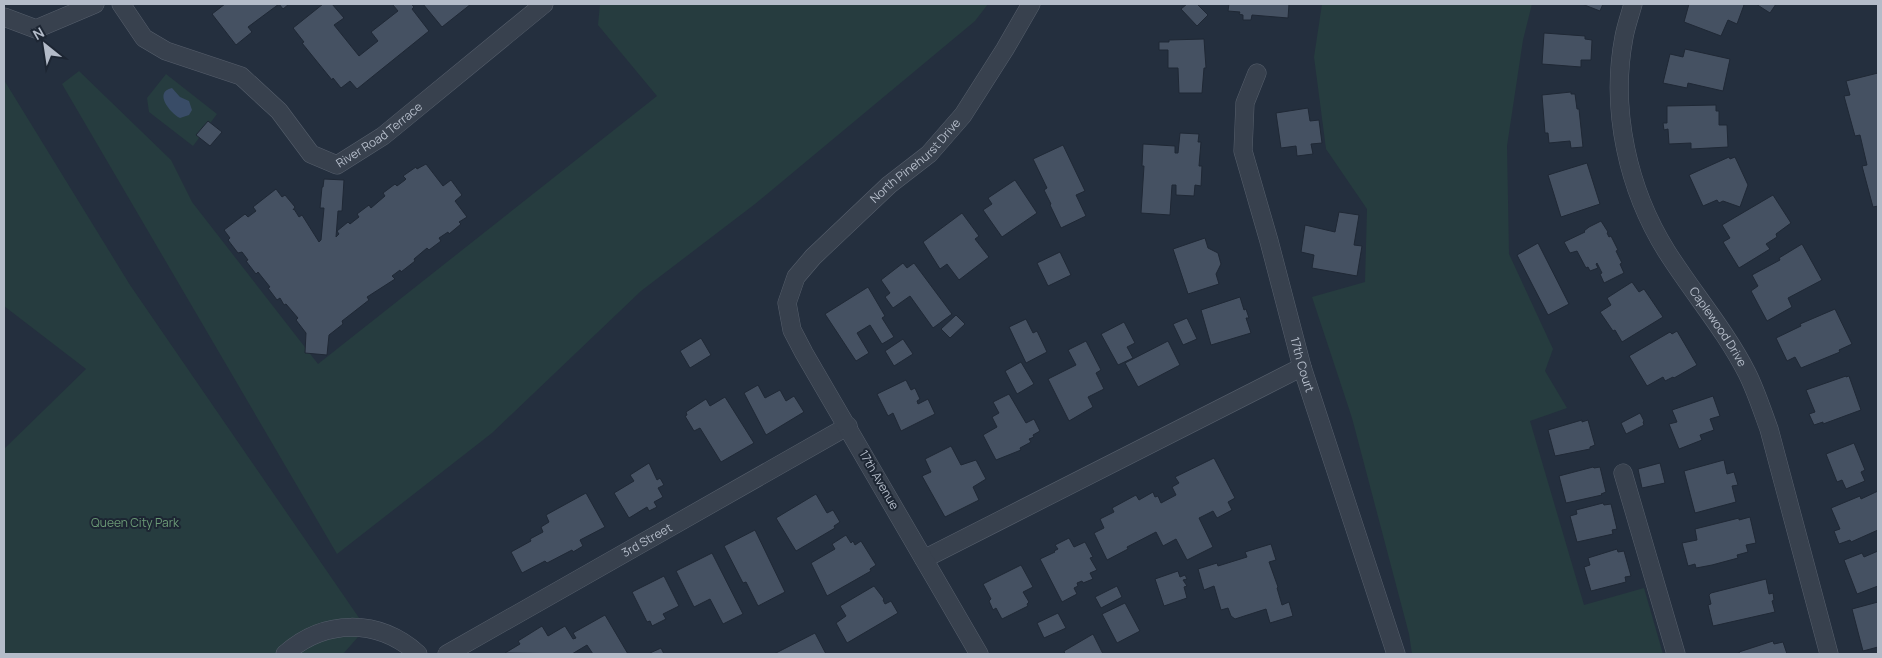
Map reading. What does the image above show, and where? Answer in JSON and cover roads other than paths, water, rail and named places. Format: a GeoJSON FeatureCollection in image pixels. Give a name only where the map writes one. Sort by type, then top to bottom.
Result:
{"type":"FeatureCollection","features":[{"type":"Feature","properties":{"kind":"street"},"geometry":{"type":"LineString","coordinates":[[4,18],[36,29],[95,4]]}},
{"type":"Feature","properties":{"kind":"street","name":"River Road Terrace"},"geometry":{"type":"LineString","coordinates":[[121,4],[144,38],[166,51],[241,76],[279,110],[311,154],[337,165],[383,136],[544,4]]}},
{"type":"Feature","properties":{"kind":"street","name":"North Pinehurst Drive"},"geometry":{"type":"LineString","coordinates":[[786,303],[796,277],[813,257],[889,185],[929,154],[963,115],[1031,4]]}},
{"type":"Feature","properties":{"kind":"street","name":"Caplewood Drive"},"geometry":{"type":"LineString","coordinates":[[1633,4],[1624,37],[1620,75],[1620,114],[1632,174],[1652,226],[1668,253],[1740,359],[1757,395],[1769,429],[1829,654]]}},
{"type":"Feature","properties":{"kind":"street","name":"17th Court"},"geometry":{"type":"LineString","coordinates":[[1257,73],[1245,103],[1243,151],[1302,367],[1396,654]]}},
{"type":"Feature","properties":{"kind":"street","name":"17th Avenue"},"geometry":{"type":"LineString","coordinates":[[786,303],[792,330],[979,654]]}},
{"type":"Feature","properties":{"kind":"street"},"geometry":{"type":"LineString","coordinates":[[924,559],[1302,367]]}},
{"type":"Feature","properties":{"kind":"street","name":"3rd Street"},"geometry":{"type":"LineString","coordinates":[[447,654],[848,426]]}},
{"type":"Feature","properties":{"kind":"street"},"geometry":{"type":"LineString","coordinates":[[1623,473],[1676,654]]}},
{"type":"Feature","properties":{"kind":"street"},"geometry":{"type":"LineString","coordinates":[[284,654],[310,636],[335,628],[349,627],[366,628],[396,638],[418,654]]}},
{"type":"Feature","properties":{"kind":"water"},"geometry":{"type":"Polygon","coordinates":[[[172,88],[180,97],[189,101],[192,110],[189,115],[180,118],[165,103],[164,94],[166,90],[172,88]]]}},
{"type":"Feature","properties":{"kind":"park label","name":"Queen City Park"},"geometry":{"type":"Point","coordinates":[135,523]}}]}
